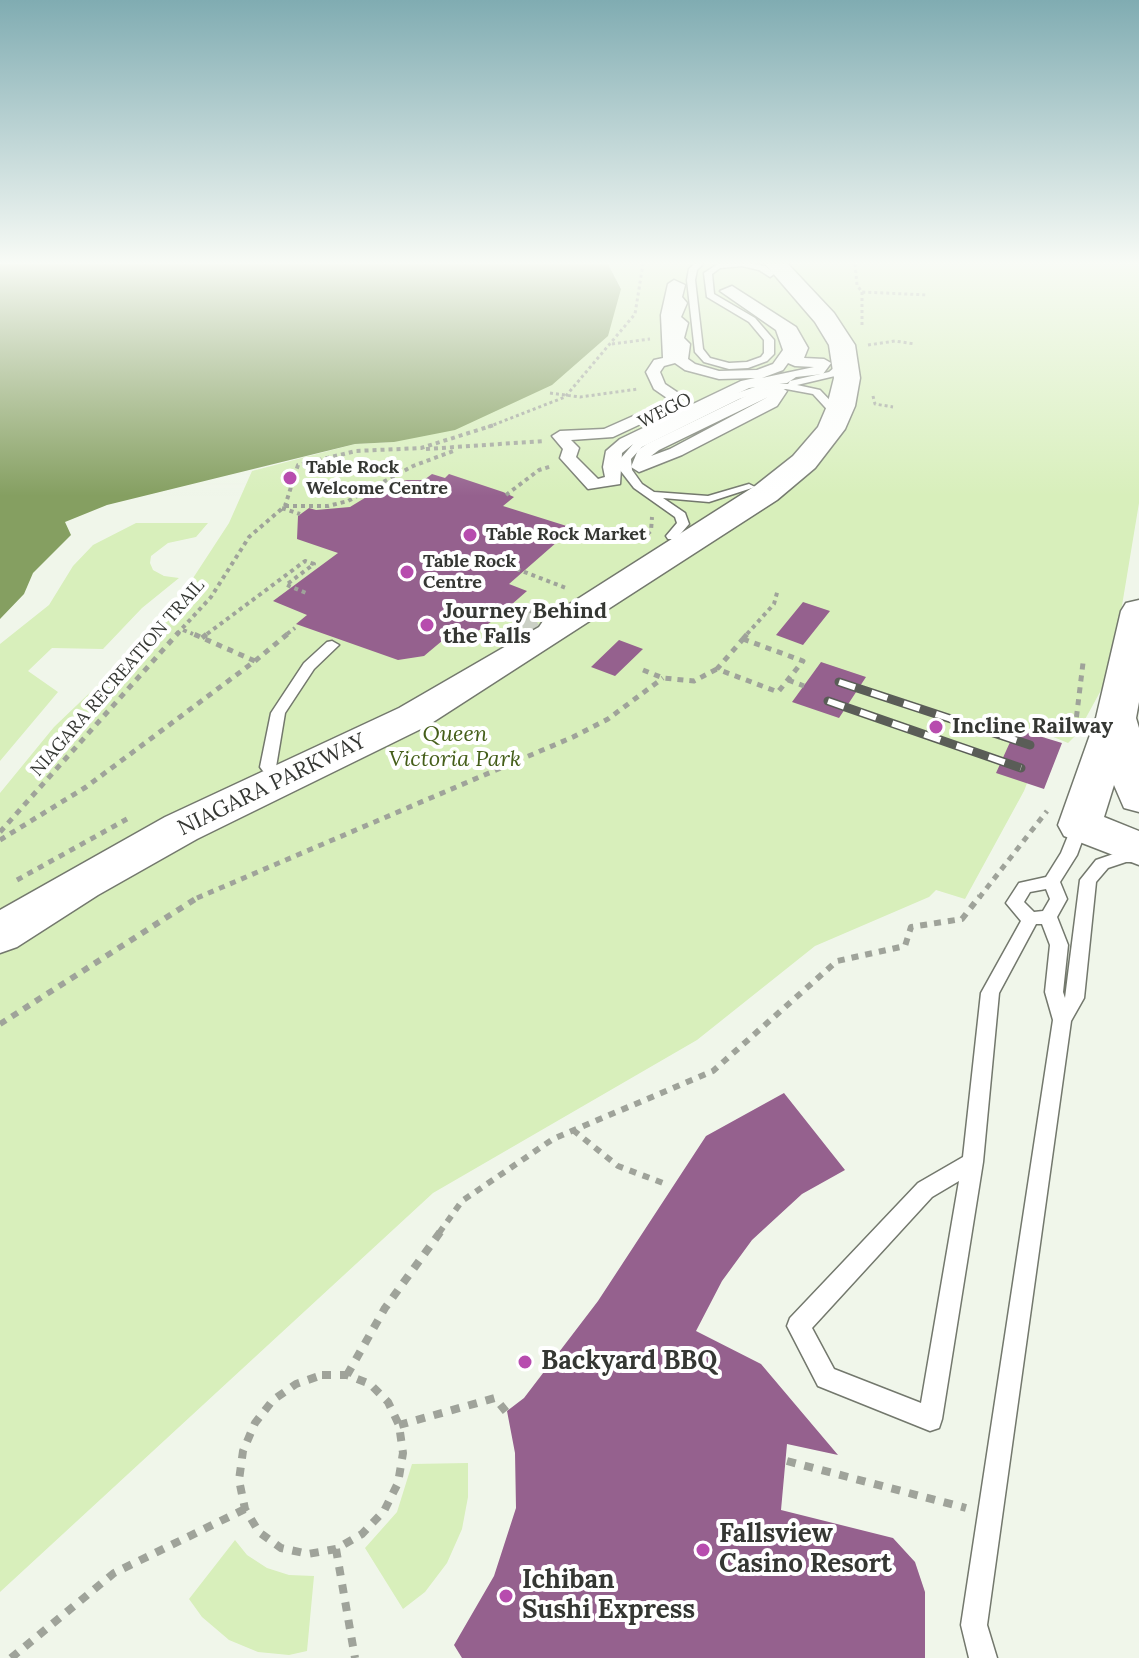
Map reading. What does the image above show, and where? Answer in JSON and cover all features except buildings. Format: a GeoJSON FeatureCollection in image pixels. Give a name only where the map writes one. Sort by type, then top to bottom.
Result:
{"type":"FeatureCollection","features":[{"type":"Feature","properties":{"kind":"main road"},"geometry":{"type":"LineString","coordinates":[[822,341],[836,382]]}},
{"type":"Feature","properties":{"kind":"main road","name":"NIAGARA PARKWAY"},"geometry":{"type":"LineString","coordinates":[[0,934],[82,883],[181,828],[413,717],[539,620],[683,521],[749,487],[797,448],[836,382]]}},
{"type":"Feature","properties":{"kind":"main road","name":"NIAGARA PARKWAY"},"geometry":{"type":"LineString","coordinates":[[683,521],[766,493],[804,462],[827,437],[836,382]]}},
{"type":"Feature","properties":{"kind":"main road"},"geometry":{"type":"LineString","coordinates":[[1139,611],[1116,718],[1066,810],[1139,849]]}},
{"type":"Feature","properties":{"kind":"main road","name":"NIAGARA PARKWAY"},"geometry":{"type":"LineString","coordinates":[[0,909],[169,814],[399,705],[539,620]]}},
{"type":"Feature","properties":{"kind":"main road"},"geometry":{"type":"LineString","coordinates":[[1116,718],[1139,797]]}},
{"type":"Feature","properties":{"kind":"street"},"geometry":{"type":"LineString","coordinates":[[668,341],[670,360],[659,363],[653,372],[656,382],[675,396],[674,403],[607,434],[560,436],[571,448],[568,458],[594,485],[614,480],[611,467],[614,451],[626,442],[746,384],[818,371],[824,363],[795,362],[801,348],[797,341]]}},
{"type":"Feature","properties":{"kind":"street"},"geometry":{"type":"LineString","coordinates":[[680,341],[683,344],[681,361],[685,364],[703,372],[736,376],[765,373],[781,365],[790,350],[787,341]]}},
{"type":"Feature","properties":{"kind":"street"},"geometry":{"type":"LineString","coordinates":[[772,389],[772,403],[676,452],[639,467],[647,450],[772,389]]}},
{"type":"Feature","properties":{"kind":"lane"},"geometry":{"type":"LineString","coordinates":[[697,341],[698,350],[707,360],[729,366],[748,365],[764,359],[769,354],[769,341]]}},
{"type":"Feature","properties":{"kind":"lane"},"geometry":{"type":"LineString","coordinates":[[772,389],[796,383],[836,382]]}},
{"type":"Feature","properties":{"kind":"lane","name":"WEGO"},"geometry":{"type":"LineString","coordinates":[[683,521],[630,478],[626,458],[632,450],[735,397],[772,389],[809,393],[820,403],[836,382]]}},
{"type":"Feature","properties":{"kind":"lane"},"geometry":{"type":"LineString","coordinates":[[646,490],[676,498],[709,499],[749,487]]}},
{"type":"Feature","properties":{"kind":"lane"},"geometry":{"type":"LineString","coordinates":[[268,767],[278,713],[309,666],[332,645]]}},
{"type":"Feature","properties":{"kind":"lane"},"geometry":{"type":"LineString","coordinates":[[1062,1020],[1054,992],[1059,945],[1039,918],[1015,903],[1025,887],[1051,882],[1069,855],[1066,810]]}},
{"type":"Feature","properties":{"kind":"lane"},"geometry":{"type":"LineString","coordinates":[[983,1658],[974,1625],[1062,1020],[1075,998],[1088,880],[1102,864],[1125,856],[1139,856]]}},
{"type":"Feature","properties":{"kind":"lane"},"geometry":{"type":"LineString","coordinates":[[973,1162],[925,1190],[798,1326],[826,1378],[930,1419],[973,1162],[990,993],[1039,918],[1059,899],[1051,882]]}},
{"type":"Feature","properties":{"kind":"path"},"geometry":{"type":"LineString","coordinates":[[284,507],[298,465],[356,451],[421,448],[515,419],[565,397],[613,341]]}},
{"type":"Feature","properties":{"kind":"path"},"geometry":{"type":"LineString","coordinates":[[611,344],[632,341]]}},
{"type":"Feature","properties":{"kind":"path"},"geometry":{"type":"LineString","coordinates":[[836,382],[868,345],[892,341]]}},
{"type":"Feature","properties":{"kind":"path"},"geometry":{"type":"LineString","coordinates":[[897,341],[915,344]]}},
{"type":"Feature","properties":{"kind":"path"},"geometry":{"type":"LineString","coordinates":[[550,393],[565,397]]}},
{"type":"Feature","properties":{"kind":"path"},"geometry":{"type":"LineString","coordinates":[[284,507],[328,506],[348,501],[413,466],[458,449]]}},
{"type":"Feature","properties":{"kind":"path"},"geometry":{"type":"LineString","coordinates":[[506,495],[539,470],[575,465]]}},
{"type":"Feature","properties":{"kind":"path"},"geometry":{"type":"LineString","coordinates":[[284,507],[300,514]]}},
{"type":"Feature","properties":{"kind":"path","name":"NIAGARA RECREATION TRAIL"},"geometry":{"type":"LineString","coordinates":[[0,832],[211,597],[249,537],[284,507]]}},
{"type":"Feature","properties":{"kind":"path"},"geometry":{"type":"LineString","coordinates":[[636,544],[651,531],[683,521]]}},
{"type":"Feature","properties":{"kind":"path"},"geometry":{"type":"LineString","coordinates":[[202,638],[305,561],[314,564],[289,586],[306,593]]}},
{"type":"Feature","properties":{"kind":"path"},"geometry":{"type":"LineString","coordinates":[[509,566],[566,588]]}},
{"type":"Feature","properties":{"kind":"path"},"geometry":{"type":"LineString","coordinates":[[643,670],[663,678],[694,681],[717,669],[774,604],[777,580]]}},
{"type":"Feature","properties":{"kind":"path"},"geometry":{"type":"LineString","coordinates":[[539,620],[566,588],[578,581]]}},
{"type":"Feature","properties":{"kind":"path"},"geometry":{"type":"LineString","coordinates":[[0,840],[86,787],[295,628]]}},
{"type":"Feature","properties":{"kind":"path"},"geometry":{"type":"LineString","coordinates":[[183,630],[255,661]]}},
{"type":"Feature","properties":{"kind":"path"},"geometry":{"type":"LineString","coordinates":[[717,669],[778,692],[803,661],[743,639]]}},
{"type":"Feature","properties":{"kind":"path"},"geometry":{"type":"LineString","coordinates":[[1074,734],[1083,663]]}},
{"type":"Feature","properties":{"kind":"path"},"geometry":{"type":"LineString","coordinates":[[0,1024],[206,892],[573,737],[608,719],[663,678]]}},
{"type":"Feature","properties":{"kind":"path"},"geometry":{"type":"LineString","coordinates":[[788,680],[804,686]]}},
{"type":"Feature","properties":{"kind":"path"},"geometry":{"type":"LineString","coordinates":[[347,1375],[385,1308],[462,1201],[553,1139],[713,1071],[837,961],[905,946],[911,927],[962,919],[1048,809],[1066,810]]}},
{"type":"Feature","properties":{"kind":"path"},"geometry":{"type":"LineString","coordinates":[[573,1130],[618,1166],[663,1183]]}},
{"type":"Feature","properties":{"kind":"path"},"geometry":{"type":"LineString","coordinates":[[322,1375],[347,1375],[370,1384],[388,1402],[399,1425],[403,1453],[398,1483],[384,1511],[362,1534],[336,1549],[308,1554],[281,1548],[259,1532],[245,1509],[239,1480],[243,1451],[255,1423],[273,1400],[296,1384],[322,1375]]}},
{"type":"Feature","properties":{"kind":"path"},"geometry":{"type":"LineString","coordinates":[[399,1425],[495,1398],[508,1414]]}},
{"type":"Feature","properties":{"kind":"path"},"geometry":{"type":"LineString","coordinates":[[787,1461],[990,1514]]}},
{"type":"Feature","properties":{"kind":"path"},"geometry":{"type":"LineString","coordinates":[[11,1658],[114,1573],[245,1509]]}},
{"type":"Feature","properties":{"kind":"path"},"geometry":{"type":"LineString","coordinates":[[336,1549],[355,1658]]}},
{"type":"Feature","properties":{"kind":"green space","name":"Queen Victoria Park"},"geometry":{"type":"Polygon","coordinates":[[[543,341],[1139,341],[1139,503],[1111,672],[1077,734],[1068,743],[1046,734],[1024,791],[965,899],[936,890],[929,897],[815,946],[697,1040],[433,1193],[0,1592],[0,793],[54,727],[146,639],[182,595],[229,523],[252,471],[355,444],[394,442],[543,341]]]}},
{"type":"Feature","properties":{"kind":"green space"},"geometry":{"type":"Polygon","coordinates":[[[136,523],[208,523],[196,537],[168,543],[151,556],[153,570],[164,576],[179,578],[142,608],[103,649],[52,648],[28,671],[58,692],[0,761],[0,644],[49,605],[73,566],[93,545],[136,523]]]}},
{"type":"Feature","properties":{"kind":"green space"},"geometry":{"type":"Polygon","coordinates":[[[468,1463],[468,1497],[462,1529],[447,1563],[425,1592],[403,1609],[365,1548],[397,1512],[412,1464],[468,1463]]]}},
{"type":"Feature","properties":{"kind":"green space"},"geometry":{"type":"Polygon","coordinates":[[[235,1540],[247,1555],[267,1568],[289,1575],[314,1576],[307,1651],[289,1655],[258,1652],[229,1640],[202,1617],[189,1599],[235,1540]]]}},
{"type":"Feature","properties":{"kind":"shaded area"},"geometry":{"type":"Polygon","coordinates":[[[0,341],[602,341],[552,385],[455,430],[394,442],[355,444],[107,505],[65,522],[71,535],[33,573],[24,594],[0,619],[0,341]]]}},
{"type":"Feature","properties":{"kind":"tunnel"},"geometry":{"type":"LineString","coordinates":[[524,630],[537,622]]}},
{"type":"Feature","properties":{"kind":"railway"},"geometry":{"type":"LineString","coordinates":[[839,682],[1030,745]]}},
{"type":"Feature","properties":{"kind":"railway"},"geometry":{"type":"LineString","coordinates":[[828,701],[1021,768]]}},
{"type":"Feature","properties":{"kind":"place","name":"Table Rock Welcome Centre"},"geometry":{"type":"Point","coordinates":[290,478]}},
{"type":"Feature","properties":{"kind":"place","name":"Table Rock Market"},"geometry":{"type":"Point","coordinates":[470,535]}},
{"type":"Feature","properties":{"kind":"place","name":"Table Rock Centre"},"geometry":{"type":"Point","coordinates":[407,572]}},
{"type":"Feature","properties":{"kind":"place","name":"Journey Behind the Falls"},"geometry":{"type":"Point","coordinates":[427,625]}},
{"type":"Feature","properties":{"kind":"place","name":"Incline Railway"},"geometry":{"type":"Point","coordinates":[936,727]}},
{"type":"Feature","properties":{"kind":"place","name":"Backyard BBQ"},"geometry":{"type":"Point","coordinates":[525,1362]}},
{"type":"Feature","properties":{"kind":"place","name":"Fallsview Casino Resort"},"geometry":{"type":"Point","coordinates":[703,1550]}},
{"type":"Feature","properties":{"kind":"place","name":"Ichiban Sushi Express"},"geometry":{"type":"Point","coordinates":[506,1596]}}]}
